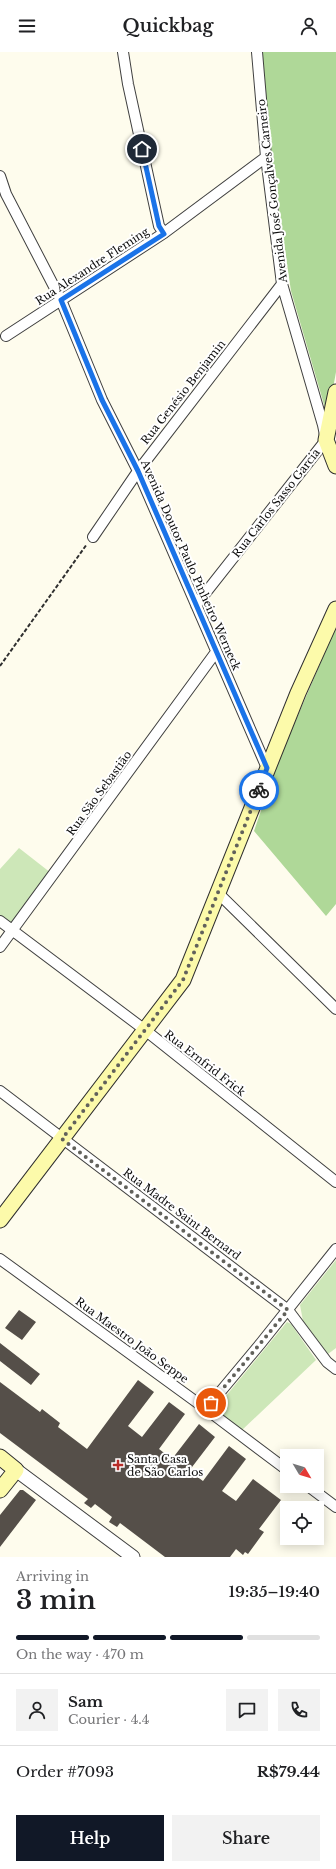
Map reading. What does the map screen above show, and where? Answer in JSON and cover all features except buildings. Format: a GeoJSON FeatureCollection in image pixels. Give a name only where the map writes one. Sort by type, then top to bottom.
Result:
{"type":"FeatureCollection","features":[{"type":"Feature","properties":{"kind":"main road","name":"Rua Carlos Sasso Garcia"},"geometry":{"type":"LineString","coordinates":[[326,440],[336,392]]}},
{"type":"Feature","properties":{"kind":"main road","name":"Avenida José Gonçalves Carneiro"},"geometry":{"type":"LineString","coordinates":[[326,440],[336,466]]}},
{"type":"Feature","properties":{"kind":"main road"},"geometry":{"type":"LineString","coordinates":[[0,1220],[183,980],[267,768],[298,694],[336,610]]}},
{"type":"Feature","properties":{"kind":"main road"},"geometry":{"type":"LineString","coordinates":[[0,1457],[16,1470],[1,1488]]}},
{"type":"Feature","properties":{"kind":"street"},"geometry":{"type":"LineString","coordinates":[[123,52],[128,84],[159,226],[164,234]]}},
{"type":"Feature","properties":{"kind":"street","name":"Avenida José Gonçalves Carneiro"},"geometry":{"type":"LineString","coordinates":[[257,52],[266,157],[282,284],[324,425],[326,440]]}},
{"type":"Feature","properties":{"kind":"street","name":"Rua Alexandre Fleming"},"geometry":{"type":"LineString","coordinates":[[6,336],[164,234],[266,157]]}},
{"type":"Feature","properties":{"kind":"street","name":"Avenida Doutor Paulo Pinheiro Werneck"},"geometry":{"type":"LineString","coordinates":[[0,176],[6,194],[61,300],[102,400],[138,471],[267,768]]}},
{"type":"Feature","properties":{"kind":"street","name":"Rua Genésio Benjamin"},"geometry":{"type":"LineString","coordinates":[[93,537],[138,471],[282,284]]}},
{"type":"Feature","properties":{"kind":"street","name":"Rua Carlos Sasso Garcia"},"geometry":{"type":"LineString","coordinates":[[196,605],[326,440]]}},
{"type":"Feature","properties":{"kind":"street","name":"Rua São Sebastião"},"geometry":{"type":"LineString","coordinates":[[0,947],[216,652]]}},
{"type":"Feature","properties":{"kind":"street"},"geometry":{"type":"LineString","coordinates":[[218,893],[336,1009]]}},
{"type":"Feature","properties":{"kind":"street","name":"Rua Ernfrid Frick"},"geometry":{"type":"LineString","coordinates":[[0,921],[145,1030],[336,1182]]}},
{"type":"Feature","properties":{"kind":"street","name":"Rua Madre Saint Bernard"},"geometry":{"type":"LineString","coordinates":[[0,1092],[288,1310],[326,1362],[336,1368]]}},
{"type":"Feature","properties":{"kind":"street"},"geometry":{"type":"LineString","coordinates":[[206,1409],[288,1310],[336,1249]]}},
{"type":"Feature","properties":{"kind":"street","name":"Rua Maestro João Seppe"},"geometry":{"type":"LineString","coordinates":[[0,1259],[280,1465]]}},
{"type":"Feature","properties":{"kind":"street"},"geometry":{"type":"LineString","coordinates":[[16,1470],[133,1557]]}},
{"type":"Feature","properties":{"kind":"street"},"geometry":{"type":"LineString","coordinates":[[317,1493],[336,1507]]}},
{"type":"Feature","properties":{"kind":"path"},"geometry":{"type":"LineString","coordinates":[[0,666],[93,537]]}},
{"type":"Feature","properties":{"kind":"green space"},"geometry":{"type":"Polygon","coordinates":[[[261,52],[336,52],[336,372],[329,410],[325,408],[291,291],[268,133],[261,52]]]}},
{"type":"Feature","properties":{"kind":"green space"},"geometry":{"type":"Polygon","coordinates":[[[336,627],[336,904],[326,916],[254,831],[277,764],[336,627]]]}},
{"type":"Feature","properties":{"kind":"green space"},"geometry":{"type":"Polygon","coordinates":[[[19,848],[51,873],[13,922],[10,922],[0,916],[0,869],[19,848]]]}},
{"type":"Feature","properties":{"kind":"green space"},"geometry":{"type":"Polygon","coordinates":[[[336,1260],[336,1348],[328,1354],[303,1321],[300,1305],[336,1260]]]}},
{"type":"Feature","properties":{"kind":"green space"},"geometry":{"type":"Polygon","coordinates":[[[287,1322],[291,1324],[316,1360],[241,1431],[217,1411],[216,1408],[287,1322]]]}},
{"type":"Feature","properties":{"kind":"way so far"},"geometry":{"type":"LineString","coordinates":[[211,1403],[235,1376],[288,1310],[62,1139],[183,980],[246,826],[259,790]]}},
{"type":"Feature","properties":{"kind":"place","name":"Santa Casa de São Carlos"},"geometry":{"type":"Point","coordinates":[118,1465]}},
{"type":"Feature","properties":{"kind":"route"},"geometry":{"type":"LineString","coordinates":[[142,149],[159,226],[164,234],[61,300],[102,400],[138,471],[267,768],[259,790]]}}]}
